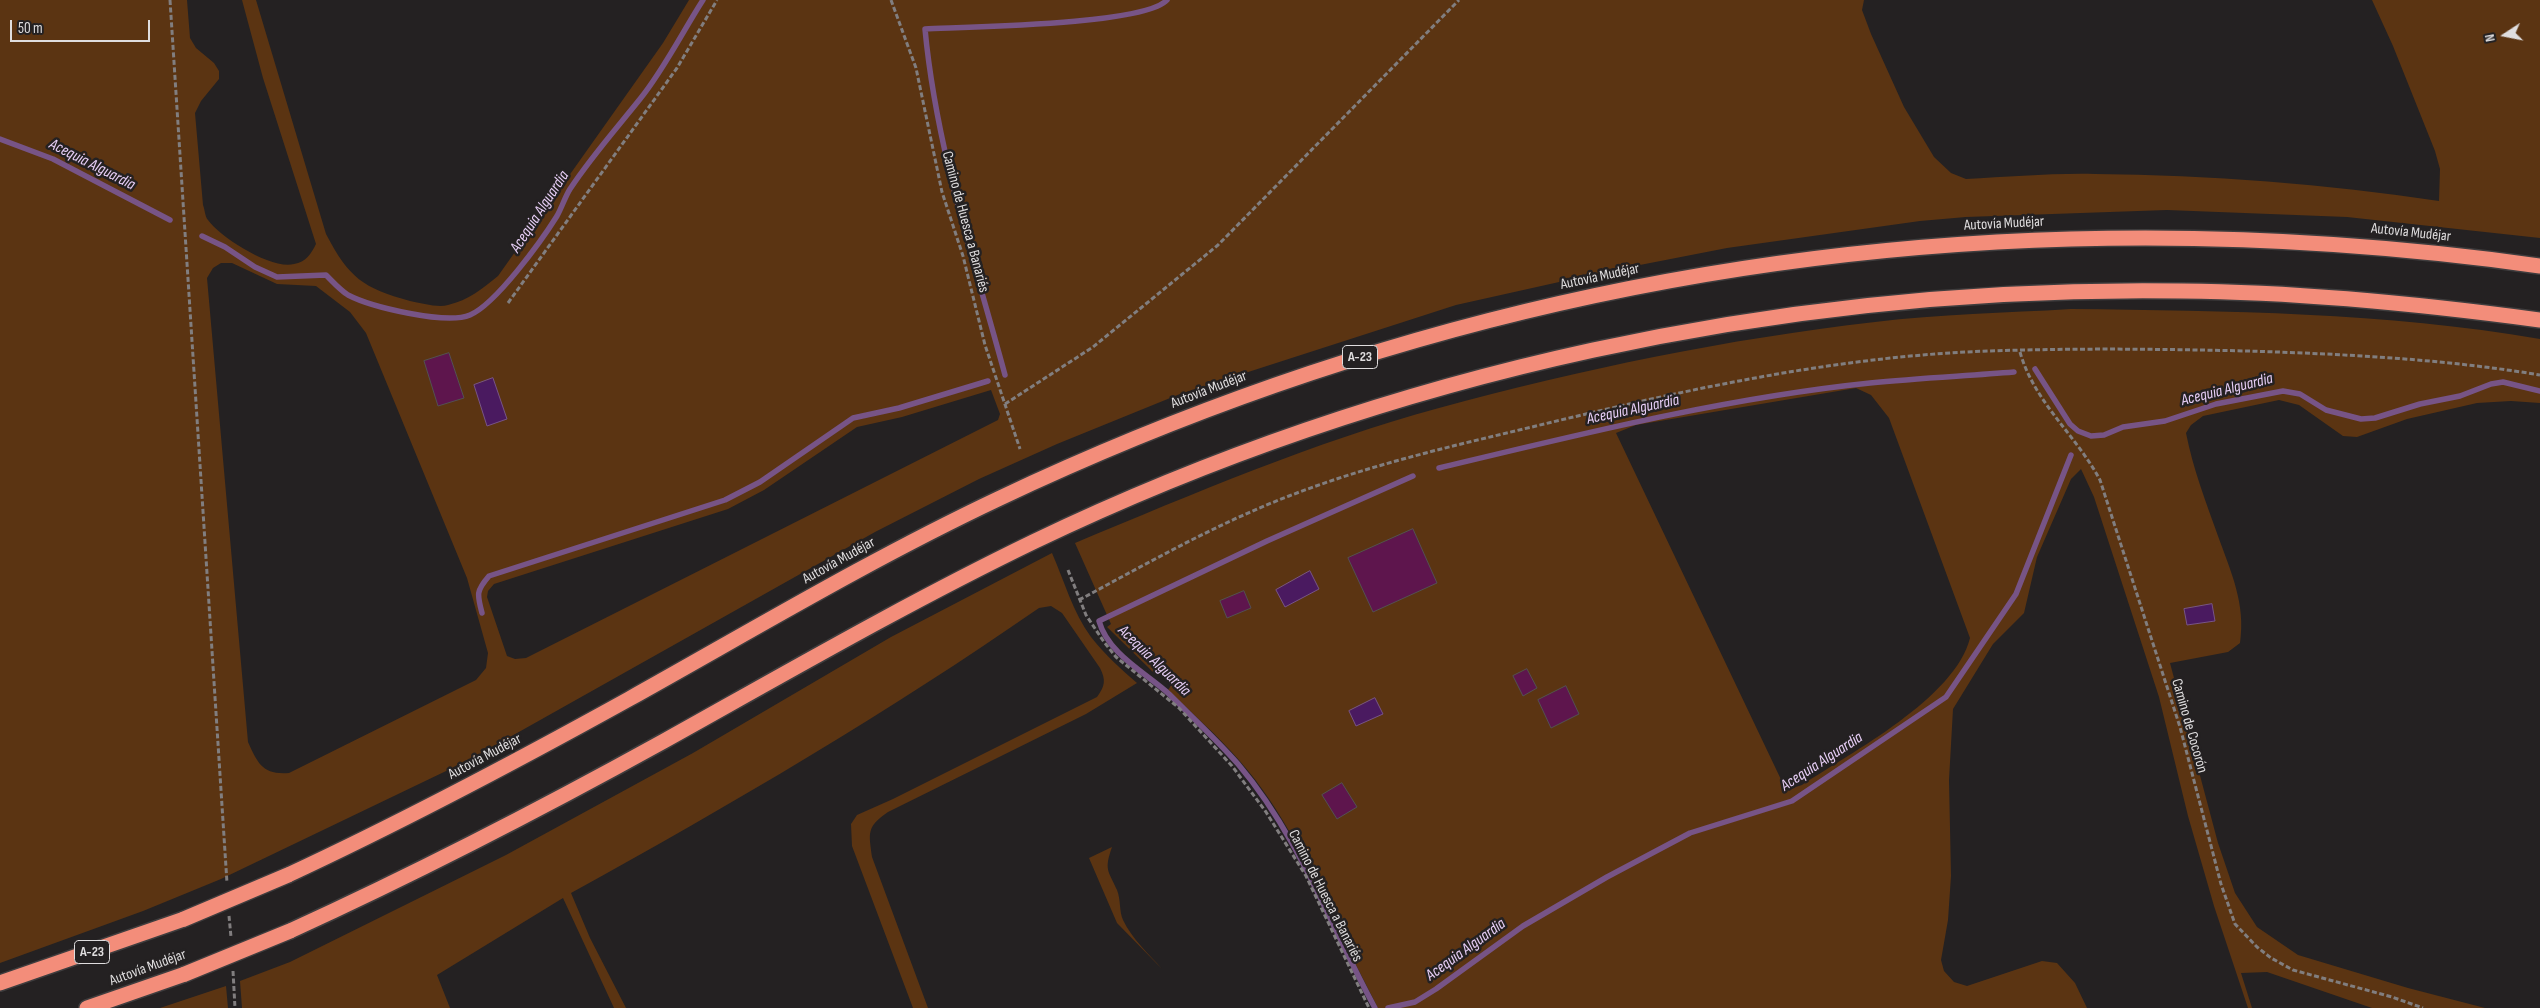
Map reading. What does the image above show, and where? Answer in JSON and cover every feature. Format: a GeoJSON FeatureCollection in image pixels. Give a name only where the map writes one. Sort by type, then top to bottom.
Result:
{"type":"FeatureCollection","features":[{"type":"Feature","properties":{"kind":"highway","name":"Autovía Mudéjar"},"geometry":{"type":"LineString","coordinates":[[0,983],[184,919],[288,875],[463,789],[860,569],[994,501],[1080,461],[1206,410],[1338,363],[1426,337],[1570,301],[1727,270],[1819,257],[2004,241],[2190,237],[2283,240],[2376,246],[2540,266]]}},
{"type":"Feature","properties":{"kind":"highway","name":"Autovía Mudéjar"},"geometry":{"type":"LineString","coordinates":[[87,1008],[185,974],[290,931],[381,890],[506,826],[879,620],[1086,518],[1267,444],[1357,414],[1490,375],[1631,342],[1755,320],[1912,301],[2007,294],[2172,291],[2275,294],[2369,300],[2540,320]]}},
{"type":"Feature","properties":{"kind":"path"},"geometry":{"type":"LineString","coordinates":[[170,0],[227,885]]}},
{"type":"Feature","properties":{"kind":"path"},"geometry":{"type":"LineString","coordinates":[[508,303],[677,68],[717,0]]}},
{"type":"Feature","properties":{"kind":"path","name":"Camino de Huesca a Banariés"},"geometry":{"type":"LineString","coordinates":[[892,0],[916,68],[942,192],[963,256],[985,345],[1020,449]]}},
{"type":"Feature","properties":{"kind":"path"},"geometry":{"type":"LineString","coordinates":[[1005,404],[1093,347],[1218,245],[1459,0]]}},
{"type":"Feature","properties":{"kind":"path"},"geometry":{"type":"LineString","coordinates":[[1080,600],[1198,536],[1245,514],[1288,496],[1384,464],[1633,403],[1816,369],[1928,355],[1992,351],[2154,349],[2280,352],[2432,362],[2540,375]]}},
{"type":"Feature","properties":{"kind":"path","name":"Camino de Cocorón"},"geometry":{"type":"LineString","coordinates":[[2020,352],[2029,378],[2043,402],[2078,445],[2100,480],[2180,727],[2221,884],[2235,924],[2257,947],[2271,958],[2294,970],[2392,997],[2423,1008]]}},
{"type":"Feature","properties":{"kind":"path","name":"Camino de Huesca a Banariés"},"geometry":{"type":"LineString","coordinates":[[1068,570],[1093,628],[1116,657],[1179,708],[1226,759],[1266,812],[1306,876],[1369,1008]]}},
{"type":"Feature","properties":{"kind":"path"},"geometry":{"type":"LineString","coordinates":[[229,915],[231,944]]}},
{"type":"Feature","properties":{"kind":"path"},"geometry":{"type":"LineString","coordinates":[[232,964],[235,1008]]}},
{"type":"Feature","properties":{"kind":"shaded area"},"geometry":{"type":"Polygon","coordinates":[[[0,0],[187,0],[190,38],[196,48],[214,63],[219,71],[219,79],[201,101],[195,113],[203,205],[206,217],[224,235],[248,251],[273,262],[285,265],[294,264],[308,257],[316,244],[263,78],[242,0],[256,0],[326,234],[334,249],[350,271],[369,286],[410,301],[444,306],[469,297],[498,276],[663,43],[689,0],[1864,0],[1862,10],[1904,107],[1934,157],[1951,173],[1966,179],[2079,174],[2225,178],[2311,185],[2439,201],[2440,169],[2435,151],[2393,46],[2372,0],[2540,0],[2540,238],[2347,217],[2167,210],[1966,217],[1920,221],[1727,248],[1604,272],[1456,305],[1180,394],[1057,444],[979,479],[875,532],[469,760],[221,879],[143,911],[0,963],[0,0]],[[221,263],[213,268],[207,278],[248,742],[259,762],[267,770],[289,773],[476,680],[486,668],[488,653],[467,578],[366,333],[350,312],[316,286],[277,284],[232,263],[221,263]],[[991,390],[902,417],[857,427],[764,490],[728,509],[494,584],[488,591],[487,597],[507,656],[515,659],[526,658],[998,420],[1000,414],[991,390]]]}},
{"type":"Feature","properties":{"kind":"shaded area"},"geometry":{"type":"Polygon","coordinates":[[[2071,309],[2247,312],[2365,318],[2482,330],[2540,339],[2540,403],[2511,401],[2477,403],[2407,419],[2357,437],[2343,436],[2299,405],[2279,400],[2203,416],[2191,425],[2186,433],[2200,485],[2236,588],[2241,615],[2241,629],[2240,643],[2228,652],[2170,663],[2218,843],[2235,893],[2257,927],[2298,955],[2408,988],[2485,1008],[2372,1008],[2267,972],[2241,973],[2252,1008],[2248,1008],[2214,906],[2188,816],[2159,697],[2094,497],[2081,469],[2071,479],[2037,557],[2024,613],[1993,644],[1953,709],[1949,780],[1951,876],[1948,920],[1941,960],[1944,971],[1954,982],[1967,986],[2042,961],[2057,963],[2075,983],[2087,1008],[1378,1008],[1351,955],[1355,944],[1351,934],[1340,932],[1296,843],[1270,800],[1231,751],[1168,690],[1172,684],[1165,671],[1153,672],[1107,627],[1111,624],[1075,543],[1255,470],[1346,436],[1439,408],[1547,380],[1710,346],[1820,329],[1923,317],[2071,309]],[[1856,388],[1636,425],[1616,433],[1786,790],[1802,785],[1899,722],[1944,682],[1961,660],[1970,638],[1889,418],[1871,395],[1856,388]]]}},
{"type":"Feature","properties":{"kind":"shaded area"},"geometry":{"type":"Polygon","coordinates":[[[493,378],[507,419],[487,426],[474,385],[493,378]]]}},
{"type":"Feature","properties":{"kind":"shaded area"},"geometry":{"type":"Polygon","coordinates":[[[1052,553],[1074,607],[1085,628],[1102,650],[1137,683],[1086,714],[888,812],[872,827],[870,836],[872,857],[928,1008],[913,1008],[852,846],[851,824],[857,815],[893,799],[1097,697],[1104,683],[1100,668],[1062,613],[1051,606],[1039,608],[867,721],[750,792],[571,893],[590,938],[626,1008],[614,1008],[563,898],[437,975],[450,1008],[242,1008],[240,981],[290,962],[506,855],[693,753],[891,637],[1052,553]]]}},
{"type":"Feature","properties":{"kind":"shaded area"},"geometry":{"type":"Polygon","coordinates":[[[1310,571],[1319,589],[1285,607],[1276,590],[1310,571]]]}},
{"type":"Feature","properties":{"kind":"shaded area"},"geometry":{"type":"Polygon","coordinates":[[[2212,604],[2215,621],[2187,625],[2184,609],[2212,604]]]}},
{"type":"Feature","properties":{"kind":"shaded area"},"geometry":{"type":"Polygon","coordinates":[[[1375,698],[1383,714],[1356,726],[1349,711],[1375,698]]]}},
{"type":"Feature","properties":{"kind":"shaded area"},"geometry":{"type":"Polygon","coordinates":[[[1112,847],[1108,861],[1108,870],[1117,890],[1123,920],[1136,940],[1162,969],[1117,923],[1089,858],[1112,847]]]}},
{"type":"Feature","properties":{"kind":"shaded area"},"geometry":{"type":"Polygon","coordinates":[[[226,986],[228,1008],[160,1008],[226,986]]]}},
{"type":"Feature","properties":{"kind":"building"},"geometry":{"type":"Polygon","coordinates":[[[449,353],[464,398],[438,406],[424,361],[449,353]]]}},
{"type":"Feature","properties":{"kind":"building"},"geometry":{"type":"Polygon","coordinates":[[[1413,529],[1437,583],[1373,612],[1348,558],[1413,529]]]}},
{"type":"Feature","properties":{"kind":"building"},"geometry":{"type":"Polygon","coordinates":[[[1244,591],[1251,608],[1227,618],[1220,601],[1244,591]]]}},
{"type":"Feature","properties":{"kind":"building"},"geometry":{"type":"Polygon","coordinates":[[[1527,669],[1537,688],[1523,696],[1513,676],[1527,669]]]}},
{"type":"Feature","properties":{"kind":"building"},"geometry":{"type":"Polygon","coordinates":[[[1566,686],[1579,714],[1551,728],[1538,700],[1566,686]]]}},
{"type":"Feature","properties":{"kind":"building"},"geometry":{"type":"Polygon","coordinates":[[[1342,783],[1357,807],[1337,819],[1322,795],[1342,783]]]}},
{"type":"Feature","properties":{"kind":"waterway","name":"Acequia Alguardia"},"geometry":{"type":"LineString","coordinates":[[202,236],[225,247],[255,267],[277,277],[326,275],[348,295],[373,305],[444,318],[459,318],[470,315],[481,309],[505,285],[530,255],[557,216],[568,192],[578,177],[657,76],[703,0]]}},
{"type":"Feature","properties":{"kind":"waterway"},"geometry":{"type":"LineString","coordinates":[[1005,375],[947,160],[930,73],[925,29],[1014,26],[1092,20],[1126,15],[1152,8],[1167,0]]}},
{"type":"Feature","properties":{"kind":"waterway","name":"Acequia Alguardia"},"geometry":{"type":"LineString","coordinates":[[0,139],[53,159],[170,220]]}},
{"type":"Feature","properties":{"kind":"waterway","name":"Acequia Alguardia"},"geometry":{"type":"LineString","coordinates":[[2035,369],[2070,424],[2078,431],[2091,436],[2104,435],[2123,427],[2165,421],[2216,404],[2283,391],[2300,394],[2326,410],[2361,419],[2375,418],[2420,404],[2460,396],[2491,384],[2503,382],[2540,391]]}},
{"type":"Feature","properties":{"kind":"waterway","name":"Acequia Alguardia"},"geometry":{"type":"LineString","coordinates":[[1439,468],[1653,418],[1761,398],[1870,383],[2014,372]]}},
{"type":"Feature","properties":{"kind":"waterway"},"geometry":{"type":"LineString","coordinates":[[482,613],[479,593],[489,576],[725,500],[760,482],[853,418],[899,408],[988,381]]}},
{"type":"Feature","properties":{"kind":"waterway","name":"Acequia Alguardia"},"geometry":{"type":"LineString","coordinates":[[1388,1008],[1415,1002],[1523,926],[1607,877],[1690,833],[1792,801],[1946,697],[2016,594],[2071,455]]}},
{"type":"Feature","properties":{"kind":"waterway","name":"Acequia Alguardia"},"geometry":{"type":"LineString","coordinates":[[1375,1008],[1297,852],[1260,792],[1222,746],[1169,694],[1119,653],[1110,643],[1099,621],[1267,541],[1413,476]]}}]}
